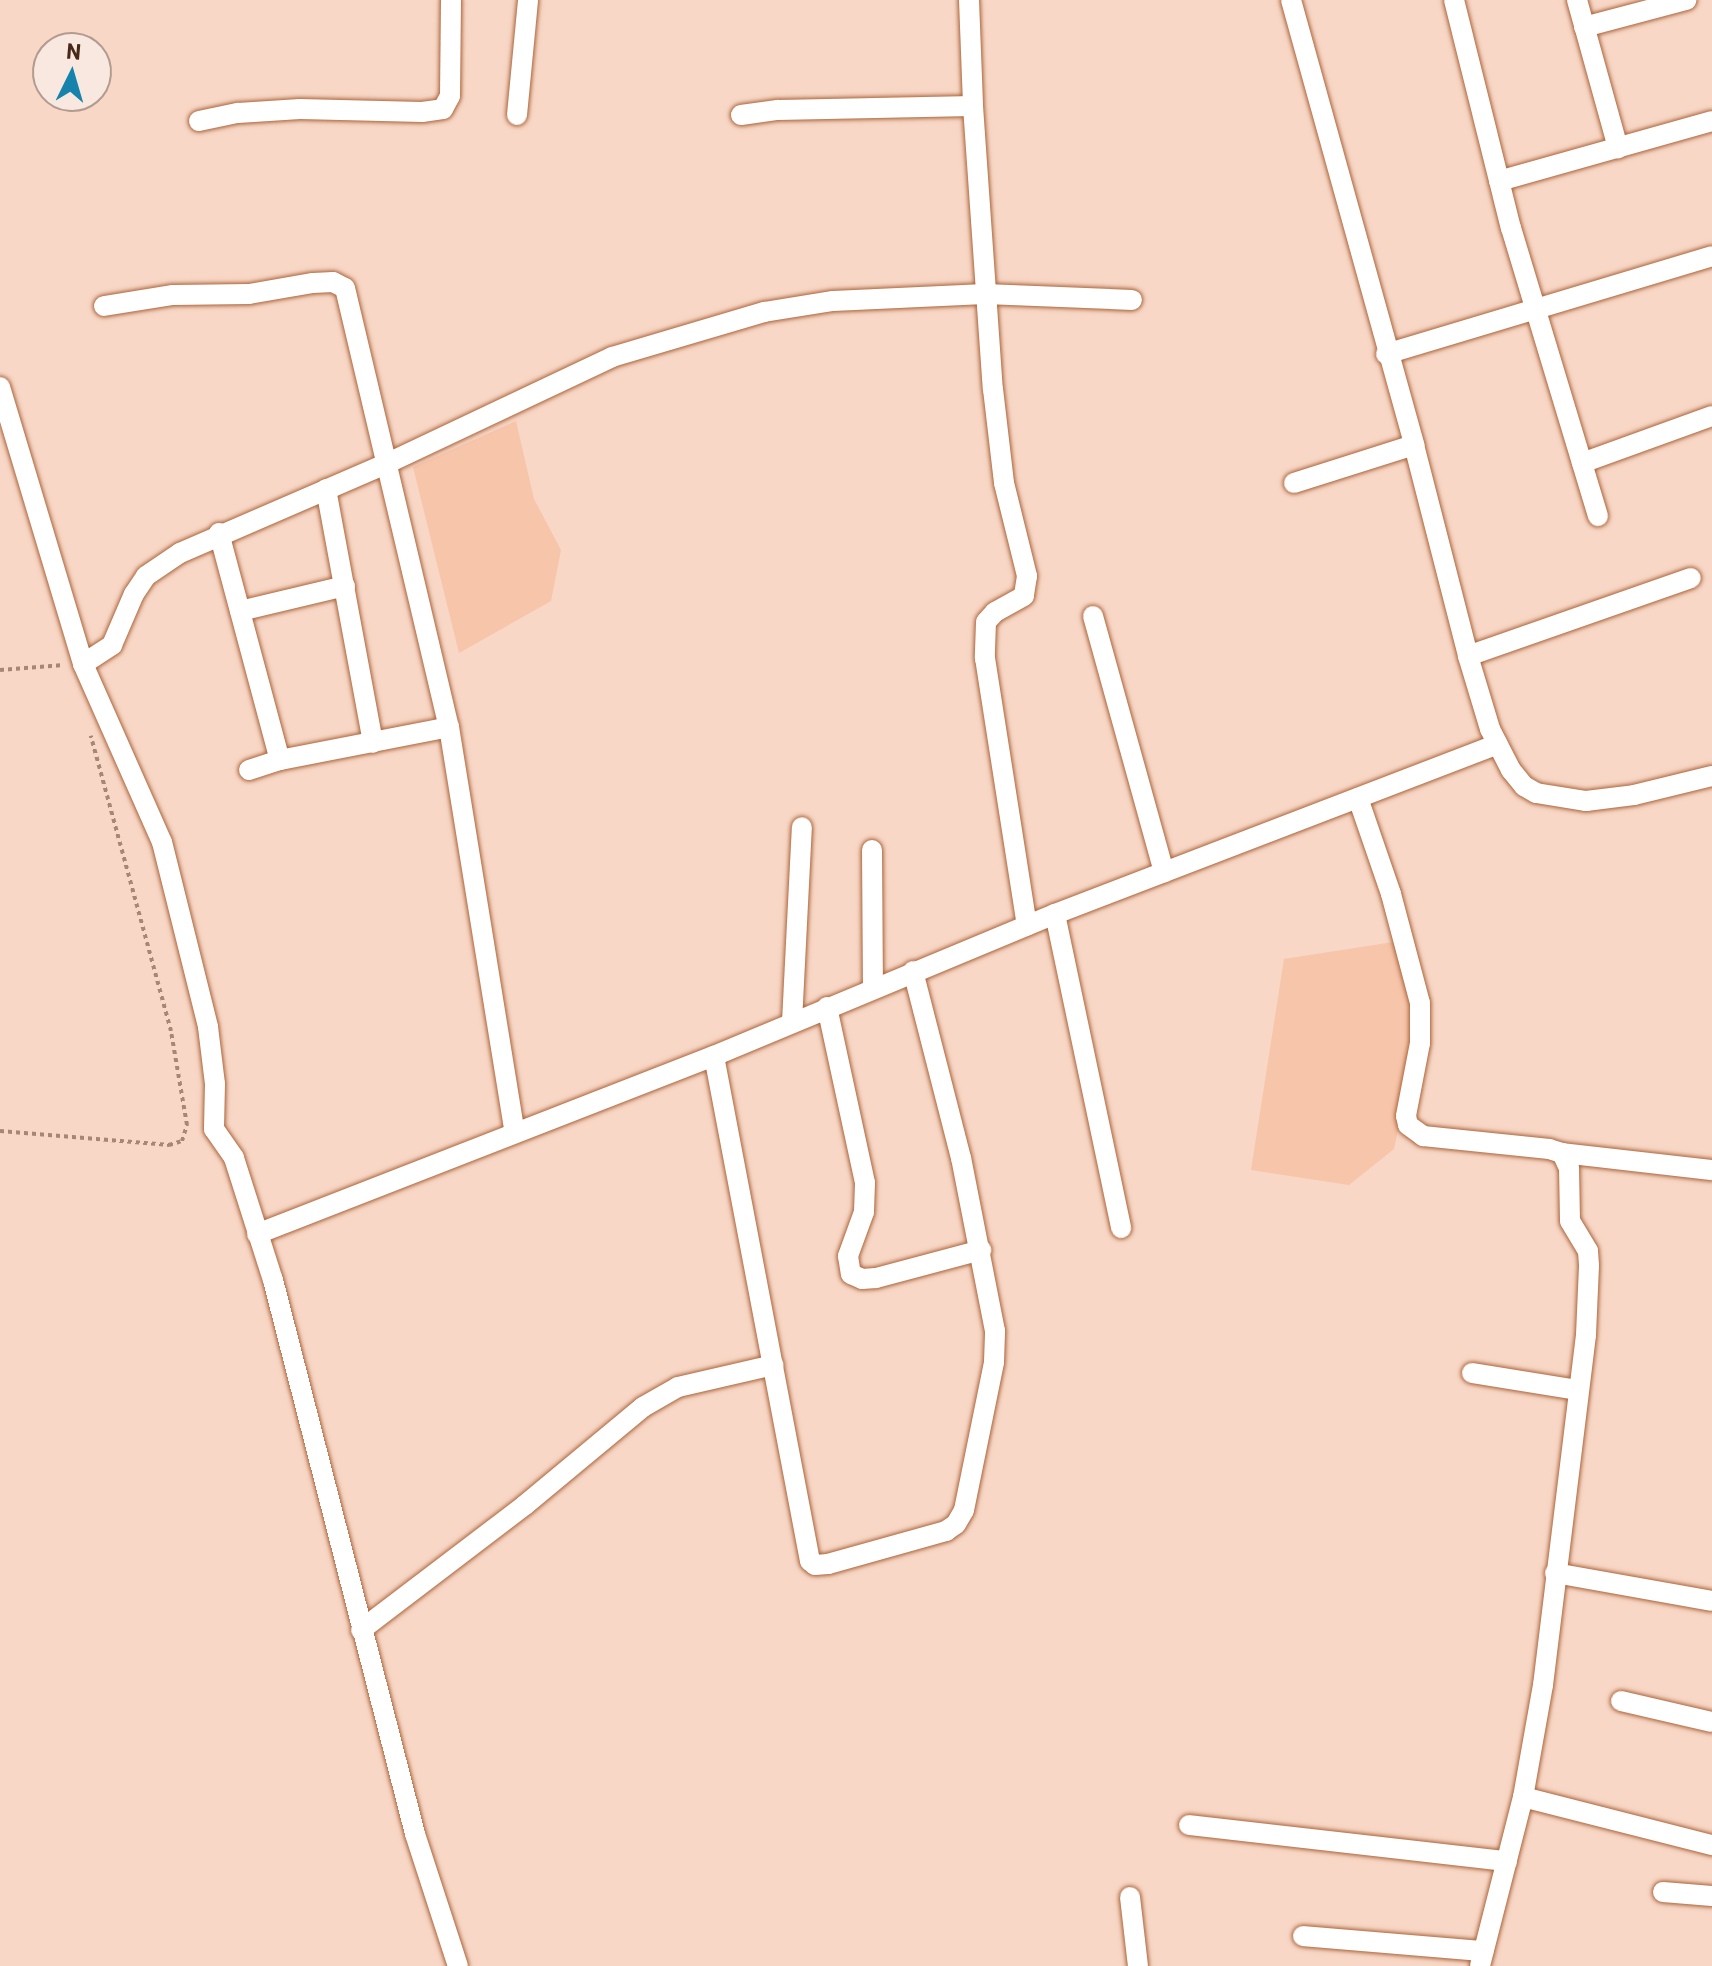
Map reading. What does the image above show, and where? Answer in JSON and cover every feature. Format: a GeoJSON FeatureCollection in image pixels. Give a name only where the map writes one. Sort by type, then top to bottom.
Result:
{"type":"FeatureCollection","features":[{"type":"Feature","properties":{"kind":"street"},"geometry":{"type":"LineString","coordinates":[[199,121],[285,109],[422,112],[443,109],[450,96],[451,0]]}},
{"type":"Feature","properties":{"kind":"street"},"geometry":{"type":"LineString","coordinates":[[517,115],[528,0]]}},
{"type":"Feature","properties":{"kind":"street"},"geometry":{"type":"LineString","coordinates":[[969,0],[985,294],[1000,456],[1026,562],[1028,585],[1019,601],[989,617],[985,626],[985,658],[1027,926]]}},
{"type":"Feature","properties":{"kind":"street"},"geometry":{"type":"LineString","coordinates":[[1291,0],[1386,354],[1414,445],[1468,656],[1497,744],[1524,786],[1559,799],[1608,799],[1712,776]]}},
{"type":"Feature","properties":{"kind":"street"},"geometry":{"type":"LineString","coordinates":[[1454,0],[1499,181],[1598,516]]}},
{"type":"Feature","properties":{"kind":"street"},"geometry":{"type":"LineString","coordinates":[[1577,0],[1618,148]]}},
{"type":"Feature","properties":{"kind":"street"},"geometry":{"type":"LineString","coordinates":[[1584,27],[1686,0]]}},
{"type":"Feature","properties":{"kind":"street"},"geometry":{"type":"LineString","coordinates":[[741,115],[778,110],[973,106]]}},
{"type":"Feature","properties":{"kind":"street"},"geometry":{"type":"LineString","coordinates":[[1499,181],[1712,121]]}},
{"type":"Feature","properties":{"kind":"street"},"geometry":{"type":"LineString","coordinates":[[1386,354],[1712,256]]}},
{"type":"Feature","properties":{"kind":"street"},"geometry":{"type":"LineString","coordinates":[[104,306],[173,295],[249,294],[313,283],[340,284],[348,294],[449,727],[515,1133]]}},
{"type":"Feature","properties":{"kind":"street"},"geometry":{"type":"LineString","coordinates":[[83,664],[112,645],[134,594],[146,576],[180,553],[219,533],[386,464],[612,357],[764,312],[833,301],[985,294],[1132,300]]}},
{"type":"Feature","properties":{"kind":"street"},"geometry":{"type":"LineString","coordinates":[[0,387],[83,664],[162,842],[208,1027],[215,1084],[214,1129],[234,1158],[273,1280],[415,1834],[458,1966]]}},
{"type":"Feature","properties":{"kind":"street"},"geometry":{"type":"LineString","coordinates":[[1582,463],[1712,416]]}},
{"type":"Feature","properties":{"kind":"street"},"geometry":{"type":"LineString","coordinates":[[1294,483],[1414,445]]}},
{"type":"Feature","properties":{"kind":"street"},"geometry":{"type":"LineString","coordinates":[[326,489],[373,743]]}},
{"type":"Feature","properties":{"kind":"street"},"geometry":{"type":"LineString","coordinates":[[219,533],[280,760]]}},
{"type":"Feature","properties":{"kind":"street"},"geometry":{"type":"LineString","coordinates":[[1468,656],[1691,578]]}},
{"type":"Feature","properties":{"kind":"street"},"geometry":{"type":"LineString","coordinates":[[240,611],[345,586]]}},
{"type":"Feature","properties":{"kind":"street"},"geometry":{"type":"LineString","coordinates":[[1093,616],[1164,872]]}},
{"type":"Feature","properties":{"kind":"street"},"geometry":{"type":"LineString","coordinates":[[249,770],[280,760],[449,727]]}},
{"type":"Feature","properties":{"kind":"street"},"geometry":{"type":"LineString","coordinates":[[257,1234],[714,1056],[873,987],[1055,914],[1497,744]]}},
{"type":"Feature","properties":{"kind":"street"},"geometry":{"type":"LineString","coordinates":[[1358,798],[1391,894],[1420,1003],[1420,1043],[1406,1116],[1408,1125],[1423,1136],[1712,1170]]}},
{"type":"Feature","properties":{"kind":"street"},"geometry":{"type":"LineString","coordinates":[[792,1022],[802,827]]}},
{"type":"Feature","properties":{"kind":"street"},"geometry":{"type":"LineString","coordinates":[[872,850],[873,987]]}},
{"type":"Feature","properties":{"kind":"street"},"geometry":{"type":"LineString","coordinates":[[1055,914],[1121,1228]]}},
{"type":"Feature","properties":{"kind":"street"},"geometry":{"type":"LineString","coordinates":[[714,1056],[806,1547],[813,1564],[828,1564],[946,1531],[956,1524],[964,1510],[994,1362],[995,1331],[981,1250],[913,971]]}},
{"type":"Feature","properties":{"kind":"street"},"geometry":{"type":"LineString","coordinates":[[827,1007],[865,1183],[862,1219],[848,1256],[851,1274],[862,1279],[876,1278],[981,1250]]}},
{"type":"Feature","properties":{"kind":"street"},"geometry":{"type":"LineString","coordinates":[[1303,1936],[1482,1958],[1523,1797],[1543,1685],[1586,1335],[1588,1251],[1570,1221],[1569,1168],[1562,1153]]}},
{"type":"Feature","properties":{"kind":"street"},"geometry":{"type":"LineString","coordinates":[[361,1630],[525,1505],[643,1407],[678,1387],[773,1365]]}},
{"type":"Feature","properties":{"kind":"street"},"geometry":{"type":"LineString","coordinates":[[1472,1373],[1578,1390]]}},
{"type":"Feature","properties":{"kind":"street"},"geometry":{"type":"LineString","coordinates":[[1555,1573],[1712,1601]]}},
{"type":"Feature","properties":{"kind":"street"},"geometry":{"type":"LineString","coordinates":[[1621,1701],[1712,1722]]}},
{"type":"Feature","properties":{"kind":"street"},"geometry":{"type":"LineString","coordinates":[[1523,1797],[1712,1845]]}},
{"type":"Feature","properties":{"kind":"street"},"geometry":{"type":"LineString","coordinates":[[1189,1825],[1507,1861]]}},
{"type":"Feature","properties":{"kind":"street"},"geometry":{"type":"LineString","coordinates":[[1663,1892],[1712,1896]]}},
{"type":"Feature","properties":{"kind":"street"},"geometry":{"type":"LineString","coordinates":[[1130,1897],[1138,1966]]}},
{"type":"Feature","properties":{"kind":"path"},"geometry":{"type":"LineString","coordinates":[[0,670],[83,664]]}},
{"type":"Feature","properties":{"kind":"path"},"geometry":{"type":"LineString","coordinates":[[0,1131],[151,1145],[177,1144],[185,1134],[185,1098],[171,1031],[88,724]]}},
{"type":"Feature","properties":{"kind":"shaded area"},"geometry":{"type":"Polygon","coordinates":[[[516,421],[534,499],[561,550],[551,601],[459,653],[413,467],[516,421]]]}},
{"type":"Feature","properties":{"kind":"shaded area"},"geometry":{"type":"Polygon","coordinates":[[[1400,941],[1411,1008],[1412,1065],[1394,1149],[1349,1185],[1251,1170],[1284,959],[1400,941]]]}}]}
